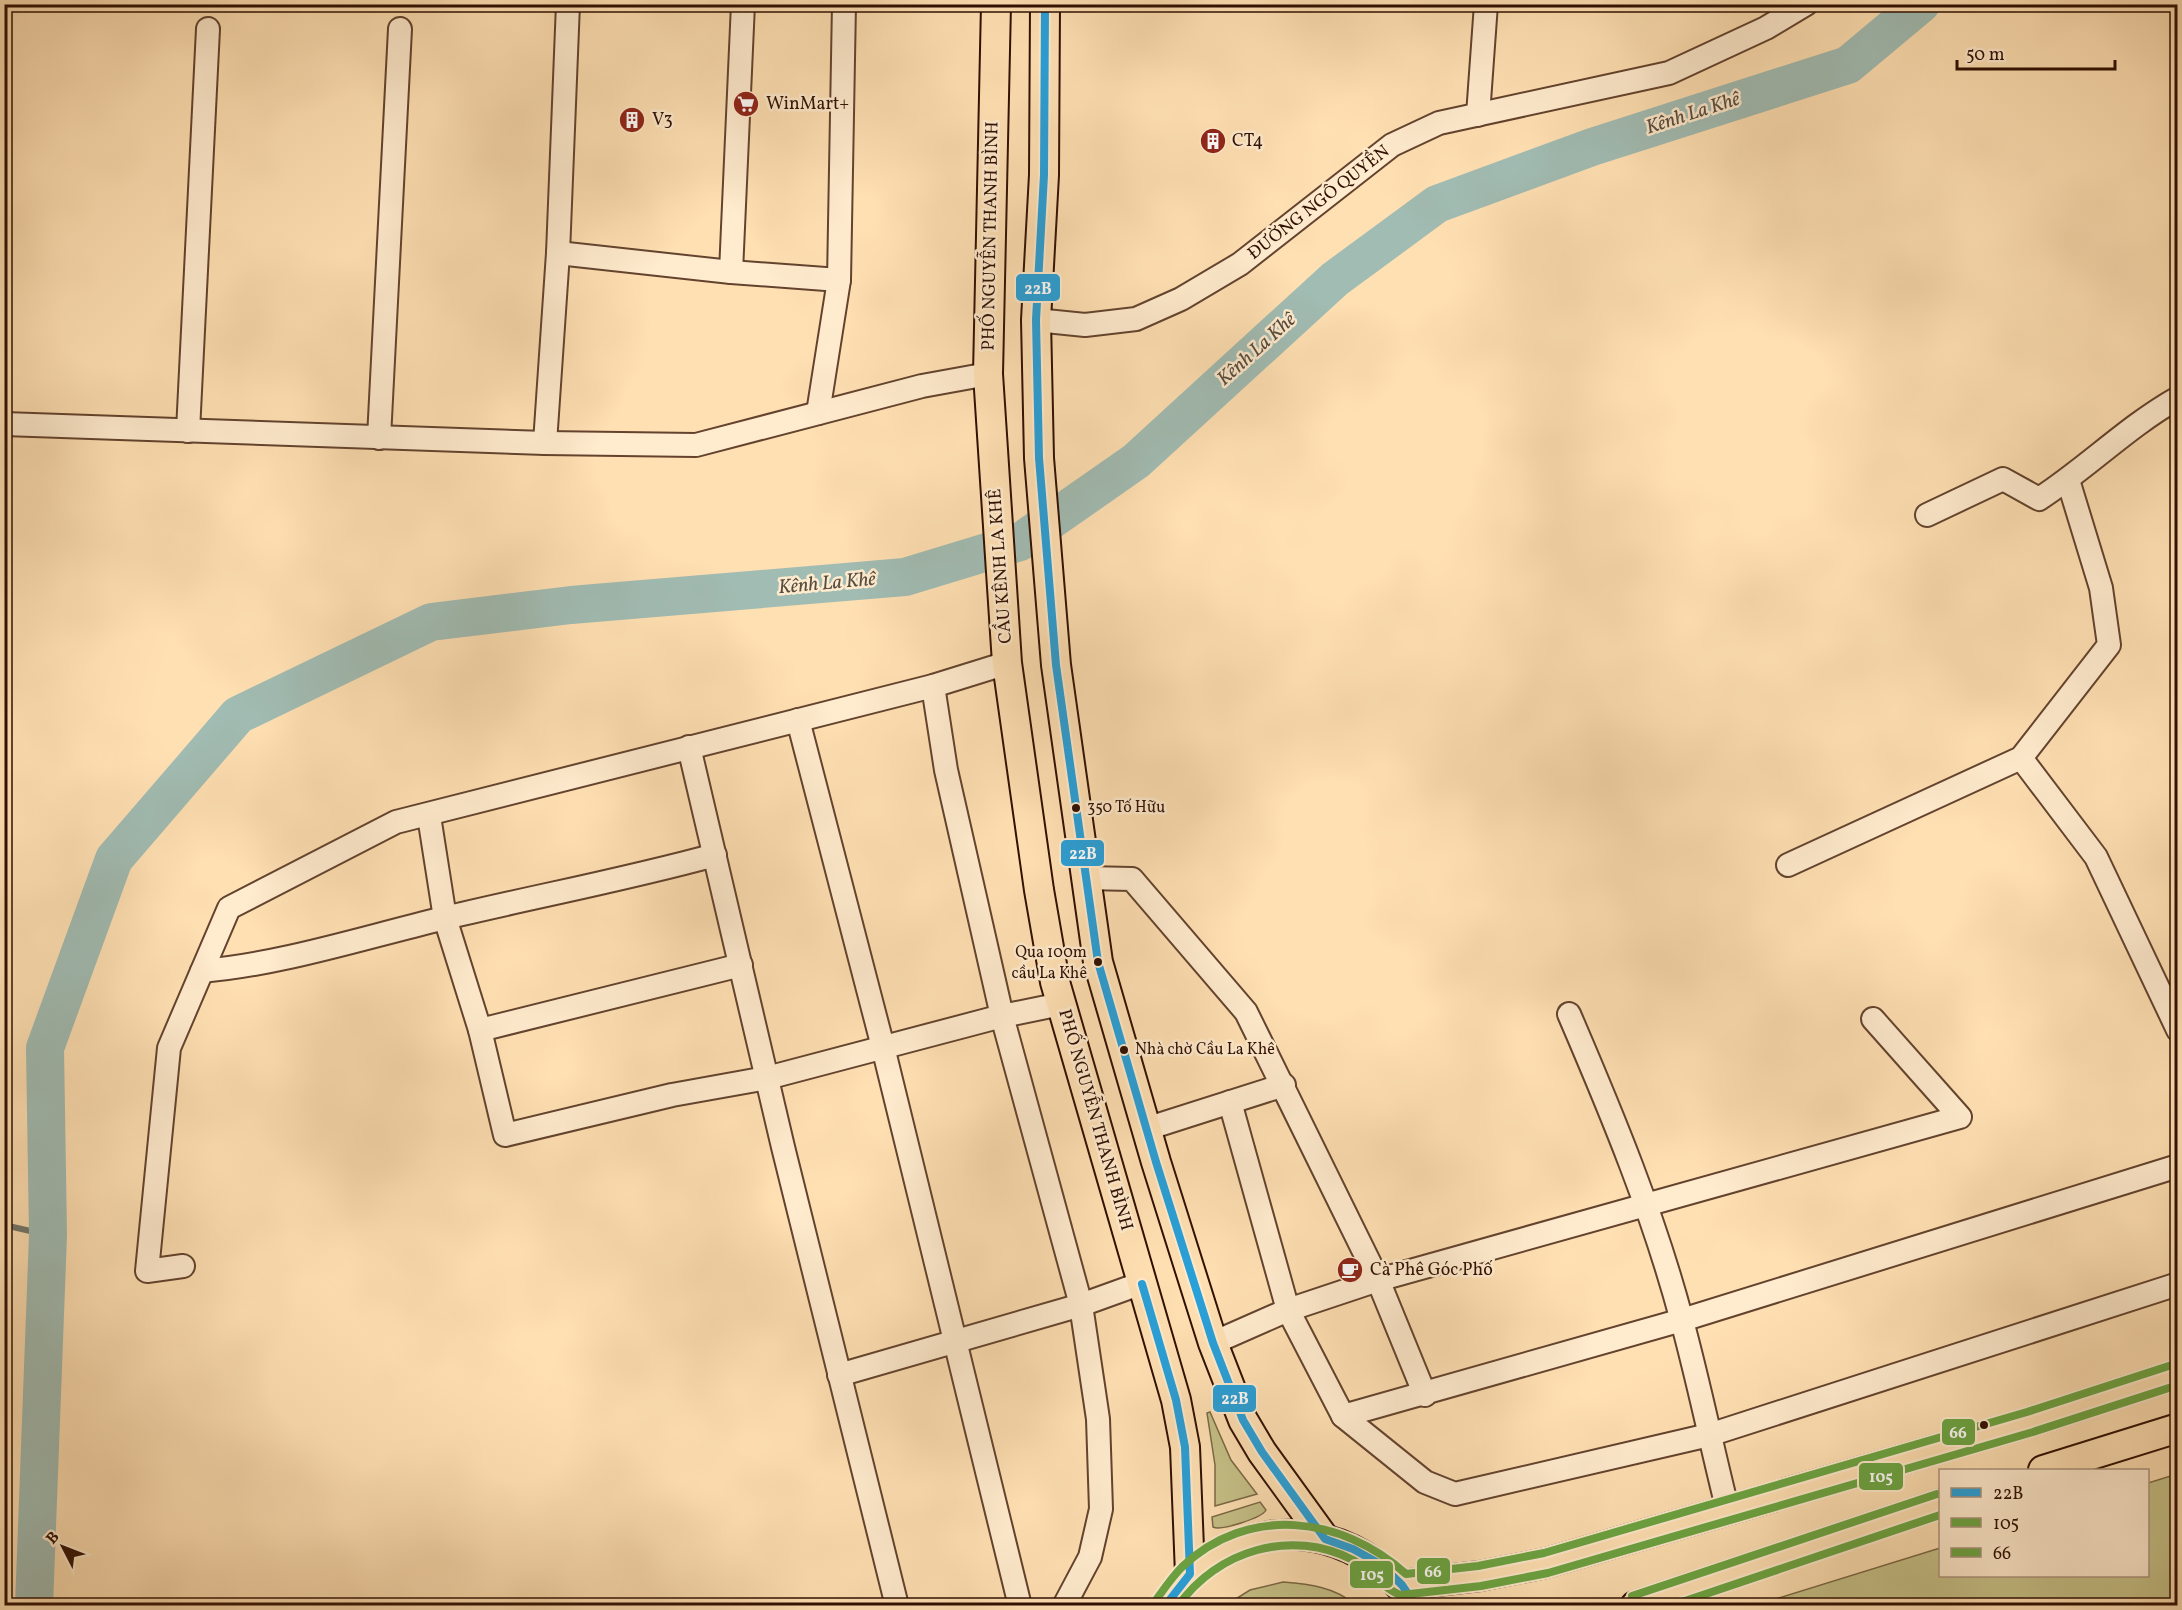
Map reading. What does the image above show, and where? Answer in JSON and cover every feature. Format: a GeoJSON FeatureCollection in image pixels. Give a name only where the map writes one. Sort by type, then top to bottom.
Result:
{"type":"FeatureCollection","features":[{"type":"Feature","properties":{"kind":"main road","name":"PHỐ NGUYỄN THANH BÌNH"},"geometry":{"type":"LineString","coordinates":[[994,468],[988,374],[996,4]]}},
{"type":"Feature","properties":{"kind":"main road"},"geometry":{"type":"LineString","coordinates":[[1045,4],[1044,175],[1036,320],[1039,458],[1055,638],[1098,962],[1146,1129],[1213,1343],[1243,1420],[1262,1452],[1325,1539]]}},
{"type":"Feature","properties":{"kind":"main road","name":"CẦU KÊNH LA KHÊ"},"geometry":{"type":"LineString","coordinates":[[994,468],[1007,663]]}},
{"type":"Feature","properties":{"kind":"main road","name":"PHỐ NGUYỄN THANH BÌNH"},"geometry":{"type":"LineString","coordinates":[[1007,663],[1039,890],[1061,1004],[1176,1400],[1185,1447],[1190,1574]]}},
{"type":"Feature","properties":{"kind":"main road"},"geometry":{"type":"LineString","coordinates":[[1165,1605],[1190,1574],[1213,1557],[1239,1544],[1267,1536],[1296,1535],[1325,1539],[1353,1548],[1380,1564],[1409,1595],[1480,1576],[1546,1563],[1728,1511],[2030,1422],[2178,1374]]}},
{"type":"Feature","properties":{"kind":"main road"},"geometry":{"type":"LineString","coordinates":[[2046,1469],[2178,1428]]}},
{"type":"Feature","properties":{"kind":"main road"},"geometry":{"type":"LineString","coordinates":[[1635,1605],[1939,1505]]}},
{"type":"Feature","properties":{"kind":"street"},"geometry":{"type":"LineString","coordinates":[[545,443],[558,253],[568,4]]}},
{"type":"Feature","properties":{"kind":"street"},"geometry":{"type":"LineString","coordinates":[[731,272],[743,4]]}},
{"type":"Feature","properties":{"kind":"street"},"geometry":{"type":"LineString","coordinates":[[818,413],[839,280],[844,4]]}},
{"type":"Feature","properties":{"kind":"street"},"geometry":{"type":"LineString","coordinates":[[1478,116],[1486,4]]}},
{"type":"Feature","properties":{"kind":"street","name":"ĐƯỜNG NGÔ QUYỀN"},"geometry":{"type":"LineString","coordinates":[[1036,320],[1085,325],[1136,319],[1181,299],[1240,264],[1392,146],[1439,123],[1669,74],[1766,28],[1806,4]]}},
{"type":"Feature","properties":{"kind":"street"},"geometry":{"type":"LineString","coordinates":[[379,438],[400,29]]}},
{"type":"Feature","properties":{"kind":"street"},"geometry":{"type":"LineString","coordinates":[[188,431],[208,30]]}},
{"type":"Feature","properties":{"kind":"street"},"geometry":{"type":"LineString","coordinates":[[558,253],[731,272],[839,280]]}},
{"type":"Feature","properties":{"kind":"street"},"geometry":{"type":"LineString","coordinates":[[4,424],[379,438],[696,445],[922,386],[988,374]]}},
{"type":"Feature","properties":{"kind":"street"},"geometry":{"type":"LineString","coordinates":[[1927,515],[2004,479],[2039,499],[2068,480],[2156,410],[2178,398]]}},
{"type":"Feature","properties":{"kind":"street"},"geometry":{"type":"LineString","coordinates":[[1788,865],[2021,758],[2109,645],[2100,588],[2068,480]]}},
{"type":"Feature","properties":{"kind":"street"},"geometry":{"type":"LineString","coordinates":[[183,1266],[147,1271],[169,1048],[229,908],[396,822],[429,816],[689,747],[933,686],[1007,663]]}},
{"type":"Feature","properties":{"kind":"street"},"geometry":{"type":"LineString","coordinates":[[933,686],[946,770],[1002,1016],[1081,1305],[1098,1419],[1101,1509],[1090,1557],[1064,1605]]}},
{"type":"Feature","properties":{"kind":"street"},"geometry":{"type":"LineString","coordinates":[[798,720],[883,1047],[1020,1605]]}},
{"type":"Feature","properties":{"kind":"street"},"geometry":{"type":"LineString","coordinates":[[689,747],[767,1078],[897,1605]]}},
{"type":"Feature","properties":{"kind":"street"},"geometry":{"type":"LineString","coordinates":[[2021,758],[2096,857],[2178,1030]]}},
{"type":"Feature","properties":{"kind":"street"},"geometry":{"type":"LineString","coordinates":[[429,816],[445,918],[480,1030],[506,1135],[672,1095],[767,1078],[1002,1016],[1061,1004]]}},
{"type":"Feature","properties":{"kind":"street"},"geometry":{"type":"LineString","coordinates":[[202,971],[240,968],[445,918],[644,874],[715,855]]}},
{"type":"Feature","properties":{"kind":"street"},"geometry":{"type":"LineString","coordinates":[[1086,878],[1132,879],[1246,1012],[1284,1084],[1378,1280],[1425,1395]]}},
{"type":"Feature","properties":{"kind":"street"},"geometry":{"type":"LineString","coordinates":[[480,1030],[741,965]]}},
{"type":"Feature","properties":{"kind":"street"},"geometry":{"type":"LineString","coordinates":[[1569,1014],[1621,1134],[1646,1203],[1682,1320],[1728,1511]]}},
{"type":"Feature","properties":{"kind":"street"},"geometry":{"type":"LineString","coordinates":[[1213,1343],[1288,1310],[1378,1280],[1646,1203],[1960,1117],[1873,1019]]}},
{"type":"Feature","properties":{"kind":"street"},"geometry":{"type":"LineString","coordinates":[[1146,1129],[1284,1084]]}},
{"type":"Feature","properties":{"kind":"street"},"geometry":{"type":"LineString","coordinates":[[1230,1102],[1288,1310],[1343,1416],[1425,1482],[1455,1494],[1709,1436],[2178,1284]]}},
{"type":"Feature","properties":{"kind":"street"},"geometry":{"type":"LineString","coordinates":[[1343,1416],[1425,1395],[1682,1320],[2178,1166]]}},
{"type":"Feature","properties":{"kind":"street"},"geometry":{"type":"LineString","coordinates":[[839,1375],[1081,1305],[1142,1283]]}},
{"type":"Feature","properties":{"kind":"shaded area"},"geometry":{"type":"Polygon","coordinates":[[[1210,1412],[1231,1460],[1257,1494],[1215,1506],[1215,1465],[1207,1413],[1210,1412]]]}},
{"type":"Feature","properties":{"kind":"shaded area"},"geometry":{"type":"Polygon","coordinates":[[[2177,1474],[2177,1605],[1756,1605],[1939,1548],[1939,1577],[2149,1577],[2149,1483],[2177,1474]]]}},
{"type":"Feature","properties":{"kind":"shaded area"},"geometry":{"type":"Polygon","coordinates":[[[1260,1502],[1266,1510],[1257,1517],[1232,1525],[1213,1527],[1212,1517],[1260,1502]]]}},
{"type":"Feature","properties":{"kind":"shaded area"},"geometry":{"type":"Polygon","coordinates":[[[1283,1582],[1312,1585],[1330,1590],[1355,1605],[1226,1605],[1250,1590],[1283,1582]]]}},
{"type":"Feature","properties":{"kind":"waterway","name":"Kênh La Khê"},"geometry":{"type":"LineString","coordinates":[[34,1606],[48,1235],[45,1048],[114,859],[238,715],[431,622],[571,605],[905,577],[1020,542],[1136,461],[1335,279],[1437,204],[1592,147],[1848,65],[1921,4]]}},
{"type":"Feature","properties":{"kind":"waterway"},"geometry":{"type":"LineString","coordinates":[[4,1225],[48,1235]]}},
{"type":"Feature","properties":{"kind":"transit line","name":"22B"},"geometry":{"type":"LineString","coordinates":[[1045,4],[1044,175],[1036,320],[1039,458],[1056,665],[1098,962],[1156,1162],[1213,1343],[1243,1420],[1262,1452],[1325,1539],[1353,1549],[1380,1564],[1402,1585],[1416,1606]]}},
{"type":"Feature","properties":{"kind":"transit line","name":"22B"},"geometry":{"type":"LineString","coordinates":[[1142,1284],[1176,1400],[1185,1447],[1190,1574],[1165,1606]]}},
{"type":"Feature","properties":{"kind":"transit line","name":"66"},"geometry":{"type":"LineString","coordinates":[[1156,1600],[1182,1567],[1208,1547],[1236,1533],[1265,1526],[1295,1525],[1324,1530],[1353,1540],[1381,1554],[1406,1574],[1478,1566],[1544,1553],[2027,1412],[2175,1364]]}},
{"type":"Feature","properties":{"kind":"transit line","name":"105"},"geometry":{"type":"LineString","coordinates":[[1178,1606],[1194,1587],[1213,1571],[1234,1558],[1257,1550],[1281,1546],[1305,1546],[1330,1550],[1353,1560],[1389,1589],[1401,1595],[1481,1586],[1548,1573],[2033,1432],[2178,1385]]}},
{"type":"Feature","properties":{"kind":"transit line","name":"66"},"geometry":{"type":"LineString","coordinates":[[1632,1596],[1937,1494]]}},
{"type":"Feature","properties":{"kind":"transit line","name":"105"},"geometry":{"type":"LineString","coordinates":[[1670,1606],[1939,1515]]}},
{"type":"Feature","properties":{"kind":"place","name":"WinMart+"},"geometry":{"type":"Point","coordinates":[746,104]}},
{"type":"Feature","properties":{"kind":"place","name":"V3"},"geometry":{"type":"Point","coordinates":[632,120]}},
{"type":"Feature","properties":{"kind":"place","name":"CT4"},"geometry":{"type":"Point","coordinates":[1213,141]}},
{"type":"Feature","properties":{"kind":"place","name":"350 Tố Hữu"},"geometry":{"type":"Point","coordinates":[1076,808]}},
{"type":"Feature","properties":{"kind":"place","name":"Qua 100m cầu La Khê"},"geometry":{"type":"Point","coordinates":[1098,962]}},
{"type":"Feature","properties":{"kind":"place","name":"Nhà chờ Cầu La Khê"},"geometry":{"type":"Point","coordinates":[1124,1050]}},
{"type":"Feature","properties":{"kind":"place","name":"Cà Phê Góc Phố"},"geometry":{"type":"Point","coordinates":[1350,1270]}}]}
